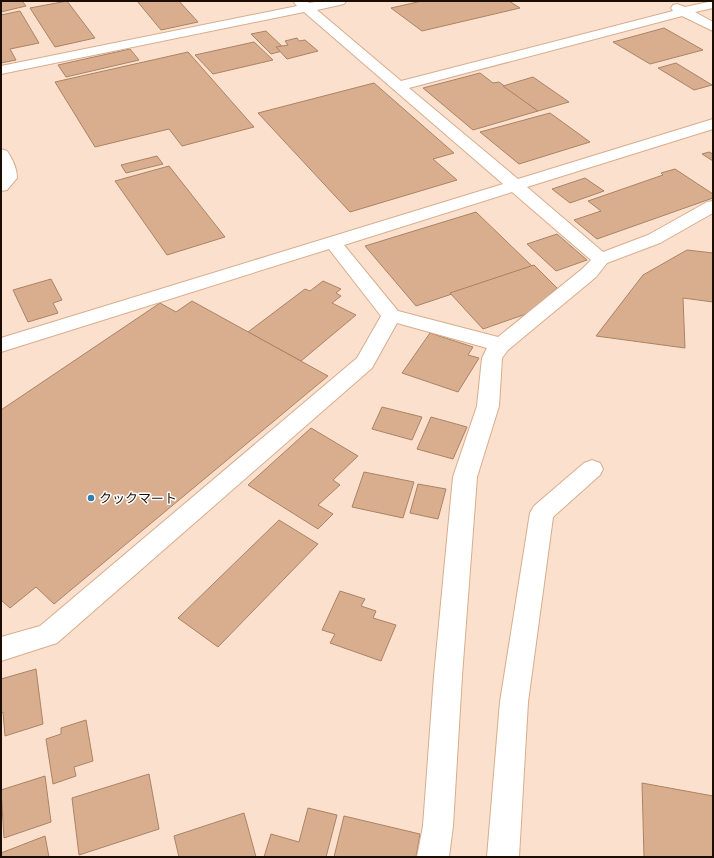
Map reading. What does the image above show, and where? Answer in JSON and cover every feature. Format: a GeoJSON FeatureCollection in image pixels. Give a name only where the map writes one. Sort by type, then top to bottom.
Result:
{"type":"FeatureCollection","features":[{"type":"Feature","properties":{"kind":"street"},"geometry":{"type":"LineString","coordinates":[[1,70],[303,4],[340,1]]}},
{"type":"Feature","properties":{"kind":"street"},"geometry":{"type":"LineString","coordinates":[[665,1],[713,27]]}},
{"type":"Feature","properties":{"kind":"street"},"geometry":{"type":"LineString","coordinates":[[303,4],[601,259]]}},
{"type":"Feature","properties":{"kind":"street"},"geometry":{"type":"LineString","coordinates":[[398,86],[713,4]]}},
{"type":"Feature","properties":{"kind":"street"},"geometry":{"type":"LineString","coordinates":[[1,346],[713,124]]}},
{"type":"Feature","properties":{"kind":"street"},"geometry":{"type":"LineString","coordinates":[[1,154],[9,172],[9,178],[1,186]]}},
{"type":"Feature","properties":{"kind":"street"},"geometry":{"type":"LineString","coordinates":[[434,857],[438,826],[448,676],[465,477],[488,406],[492,358],[501,345],[589,273],[601,259],[654,239],[713,206]]}},
{"type":"Feature","properties":{"kind":"street"},"geometry":{"type":"LineString","coordinates":[[332,242],[391,315],[501,345]]}},
{"type":"Feature","properties":{"kind":"street"},"geometry":{"type":"LineString","coordinates":[[1,649],[48,635],[365,362],[391,315]]}},
{"type":"Feature","properties":{"kind":"street"},"geometry":{"type":"LineString","coordinates":[[503,857],[514,702],[542,513],[592,469]]}},
{"type":"Feature","properties":{"kind":"building"},"geometry":{"type":"Polygon","coordinates":[[[1,1],[22,1],[26,6],[1,12],[1,1]]]}},
{"type":"Feature","properties":{"kind":"building"},"geometry":{"type":"Polygon","coordinates":[[[67,1],[95,38],[55,47],[30,8],[67,1]]]}},
{"type":"Feature","properties":{"kind":"building"},"geometry":{"type":"Polygon","coordinates":[[[137,1],[179,1],[198,22],[161,30],[137,1]]]}},
{"type":"Feature","properties":{"kind":"building"},"geometry":{"type":"Polygon","coordinates":[[[422,1],[509,1],[520,8],[422,31],[391,8],[422,1]]]}},
{"type":"Feature","properties":{"kind":"building"},"geometry":{"type":"Polygon","coordinates":[[[20,11],[39,43],[10,49],[16,60],[1,63],[1,15],[20,11]]]}},
{"type":"Feature","properties":{"kind":"building"},"geometry":{"type":"Polygon","coordinates":[[[664,28],[703,50],[650,64],[613,42],[664,28]]]}},
{"type":"Feature","properties":{"kind":"building"},"geometry":{"type":"Polygon","coordinates":[[[266,31],[286,50],[271,54],[251,34],[266,31]]]}},
{"type":"Feature","properties":{"kind":"building"},"geometry":{"type":"Polygon","coordinates":[[[297,38],[299,41],[305,40],[318,51],[287,59],[276,47],[288,45],[285,41],[297,38]]]}},
{"type":"Feature","properties":{"kind":"building"},"geometry":{"type":"Polygon","coordinates":[[[254,42],[273,60],[213,74],[195,55],[254,42]]]}},
{"type":"Feature","properties":{"kind":"building"},"geometry":{"type":"Polygon","coordinates":[[[130,49],[139,60],[66,77],[58,65],[130,49]]]}},
{"type":"Feature","properties":{"kind":"building"},"geometry":{"type":"Polygon","coordinates":[[[188,52],[254,127],[182,146],[169,129],[95,147],[55,82],[188,52]]]}},
{"type":"Feature","properties":{"kind":"building"},"geometry":{"type":"Polygon","coordinates":[[[676,63],[712,85],[694,90],[658,68],[676,63]]]}},
{"type":"Feature","properties":{"kind":"building"},"geometry":{"type":"Polygon","coordinates":[[[480,73],[493,83],[499,82],[538,111],[473,130],[423,88],[480,73]]]}},
{"type":"Feature","properties":{"kind":"building"},"geometry":{"type":"Polygon","coordinates":[[[533,77],[569,102],[538,111],[503,86],[533,77]]]}},
{"type":"Feature","properties":{"kind":"building"},"geometry":{"type":"Polygon","coordinates":[[[374,83],[454,153],[433,159],[457,180],[350,212],[258,113],[374,83]]]}},
{"type":"Feature","properties":{"kind":"building"},"geometry":{"type":"Polygon","coordinates":[[[550,113],[590,142],[519,164],[480,132],[550,113]]]}},
{"type":"Feature","properties":{"kind":"building"},"geometry":{"type":"Polygon","coordinates":[[[709,152],[713,154],[713,161],[702,154],[709,152]]]}},
{"type":"Feature","properties":{"kind":"building"},"geometry":{"type":"Polygon","coordinates":[[[157,156],[163,164],[126,173],[121,165],[157,156]]]}},
{"type":"Feature","properties":{"kind":"building"},"geometry":{"type":"Polygon","coordinates":[[[169,166],[225,237],[167,255],[115,181],[169,166]]]}},
{"type":"Feature","properties":{"kind":"building"},"geometry":{"type":"Polygon","coordinates":[[[675,169],[713,194],[713,198],[597,239],[574,220],[601,211],[588,201],[663,175],[661,173],[675,169]]]}},
{"type":"Feature","properties":{"kind":"building"},"geometry":{"type":"Polygon","coordinates":[[[585,178],[604,191],[570,203],[552,189],[585,178]]]}},
{"type":"Feature","properties":{"kind":"building"},"geometry":{"type":"Polygon","coordinates":[[[476,212],[533,267],[416,306],[365,246],[476,212]]]}},
{"type":"Feature","properties":{"kind":"building"},"geometry":{"type":"Polygon","coordinates":[[[557,234],[587,260],[556,271],[527,244],[557,234]]]}},
{"type":"Feature","properties":{"kind":"building"},"geometry":{"type":"Polygon","coordinates":[[[687,250],[713,253],[713,302],[683,298],[685,348],[596,336],[643,275],[687,250]]]}},
{"type":"Feature","properties":{"kind":"building"},"geometry":{"type":"Polygon","coordinates":[[[534,265],[557,288],[529,313],[483,329],[450,293],[534,265]]]}},
{"type":"Feature","properties":{"kind":"building"},"geometry":{"type":"Polygon","coordinates":[[[51,279],[62,300],[53,303],[58,313],[28,322],[13,290],[51,279]]]}},
{"type":"Feature","properties":{"kind":"building"},"geometry":{"type":"Polygon","coordinates":[[[323,281],[341,289],[336,293],[341,296],[332,303],[356,315],[301,361],[248,332],[305,289],[310,291],[323,281]]]}},
{"type":"Feature","properties":{"kind":"building","name":"クックマート"},"geometry":{"type":"Polygon","coordinates":[[[192,301],[328,376],[54,604],[36,587],[10,608],[1,600],[1,410],[160,303],[176,312],[192,301]]]}},
{"type":"Feature","properties":{"kind":"building"},"geometry":{"type":"Polygon","coordinates":[[[430,333],[473,347],[468,355],[479,358],[458,392],[402,373],[430,333]]]}},
{"type":"Feature","properties":{"kind":"building"},"geometry":{"type":"Polygon","coordinates":[[[382,407],[422,417],[412,440],[372,429],[382,407]]]}},
{"type":"Feature","properties":{"kind":"building"},"geometry":{"type":"Polygon","coordinates":[[[431,417],[467,427],[453,459],[417,449],[431,417]]]}},
{"type":"Feature","properties":{"kind":"building"},"geometry":{"type":"Polygon","coordinates":[[[311,428],[358,456],[333,480],[340,485],[318,505],[333,514],[318,529],[248,485],[311,428]]]}},
{"type":"Feature","properties":{"kind":"building"},"geometry":{"type":"Polygon","coordinates":[[[364,472],[414,482],[403,518],[352,507],[364,472]]]}},
{"type":"Feature","properties":{"kind":"building"},"geometry":{"type":"Polygon","coordinates":[[[418,484],[446,489],[438,519],[410,513],[418,484]]]}},
{"type":"Feature","properties":{"kind":"building"},"geometry":{"type":"Polygon","coordinates":[[[279,520],[318,544],[218,647],[178,618],[279,520]]]}},
{"type":"Feature","properties":{"kind":"building"},"geometry":{"type":"Polygon","coordinates":[[[340,591],[365,599],[361,606],[376,611],[373,618],[396,625],[381,661],[330,643],[335,634],[322,630],[340,591]]]}},
{"type":"Feature","properties":{"kind":"building"},"geometry":{"type":"Polygon","coordinates":[[[36,669],[43,724],[5,736],[3,712],[1,713],[1,679],[36,669]]]}},
{"type":"Feature","properties":{"kind":"building"},"geometry":{"type":"Polygon","coordinates":[[[86,720],[93,761],[74,767],[76,776],[53,784],[46,739],[61,734],[61,728],[86,720]]]}},
{"type":"Feature","properties":{"kind":"building"},"geometry":{"type":"Polygon","coordinates":[[[149,774],[159,829],[79,855],[72,798],[149,774]]]}},
{"type":"Feature","properties":{"kind":"building"},"geometry":{"type":"Polygon","coordinates":[[[45,776],[51,822],[4,838],[1,790],[45,776]]]}},
{"type":"Feature","properties":{"kind":"building"},"geometry":{"type":"Polygon","coordinates":[[[642,783],[713,796],[713,857],[644,857],[642,783]]]}},
{"type":"Feature","properties":{"kind":"building"},"geometry":{"type":"Polygon","coordinates":[[[308,808],[337,815],[326,857],[264,857],[271,834],[299,842],[308,808]]]}},
{"type":"Feature","properties":{"kind":"building"},"geometry":{"type":"Polygon","coordinates":[[[244,813],[256,857],[179,857],[174,836],[244,813]]]}},
{"type":"Feature","properties":{"kind":"building"},"geometry":{"type":"Polygon","coordinates":[[[344,816],[420,834],[416,857],[334,857],[344,816]]]}},
{"type":"Feature","properties":{"kind":"building"},"geometry":{"type":"Polygon","coordinates":[[[45,836],[49,857],[1,857],[1,853],[45,836]]]}},
{"type":"Feature","properties":{"kind":"place","name":"クックマート"},"geometry":{"type":"Point","coordinates":[91,498]}}]}
